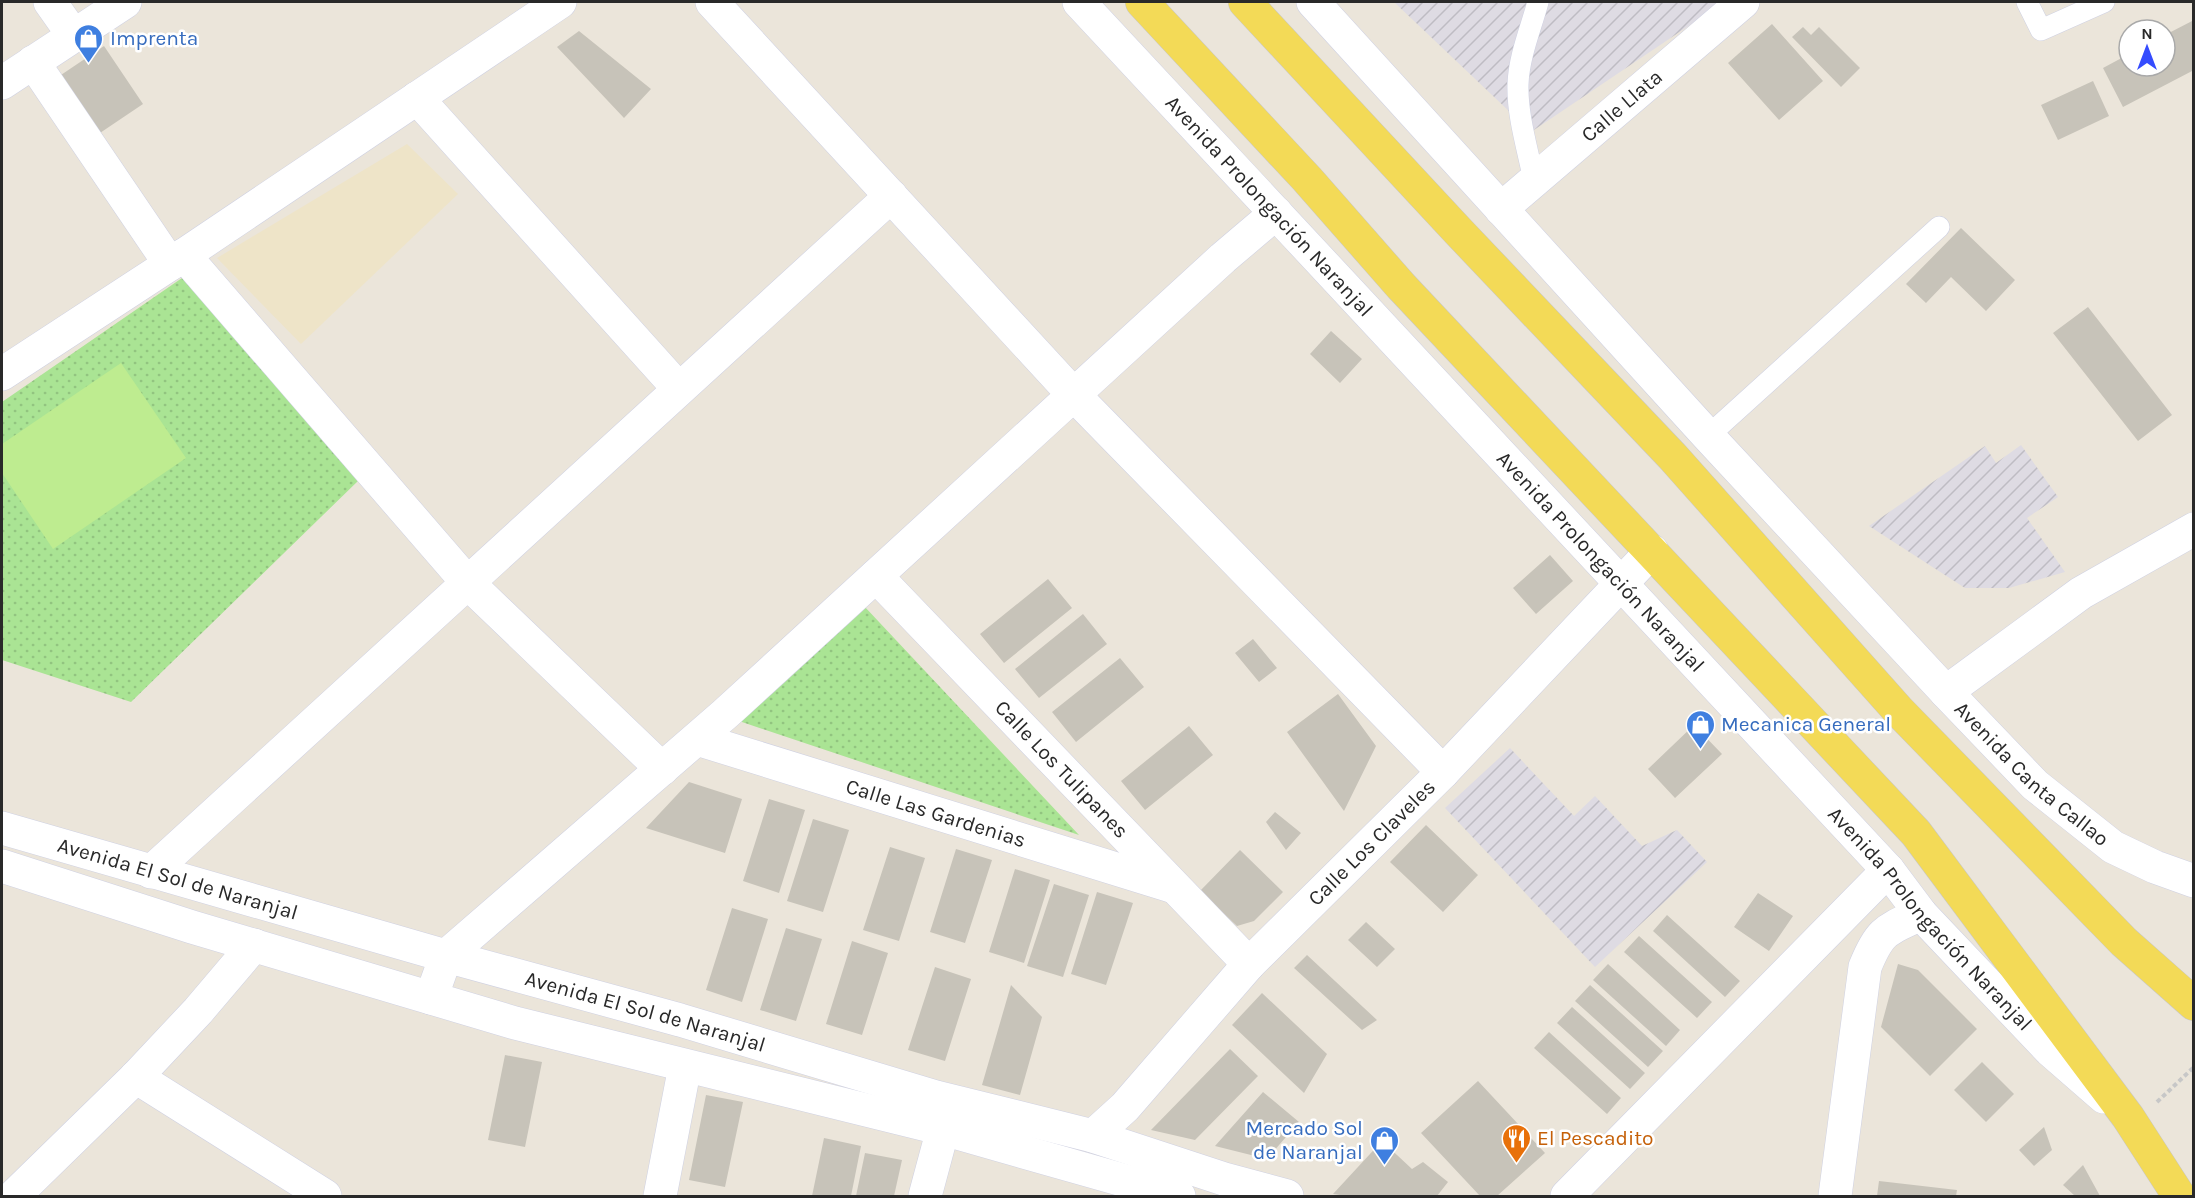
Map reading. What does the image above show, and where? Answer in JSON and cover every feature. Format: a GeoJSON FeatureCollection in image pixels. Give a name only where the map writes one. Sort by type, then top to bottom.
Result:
{"type":"FeatureCollection","features":[{"type":"Feature","properties":{"kind":"main road","name":"Avenida Prolongación Naranjal"},"geometry":{"type":"LineString","coordinates":[[1142,2],[1307,179],[1401,286],[1916,833],[2130,1121],[2180,1197]]}},
{"type":"Feature","properties":{"kind":"main road"},"geometry":{"type":"LineString","coordinates":[[1245,2],[1673,457],[1898,710],[2124,942],[2193,1004]]}},
{"type":"Feature","properties":{"kind":"street"},"geometry":{"type":"LineString","coordinates":[[50,2],[74,36]]}},
{"type":"Feature","properties":{"kind":"street"},"geometry":{"type":"LineString","coordinates":[[2,83],[125,2]]}},
{"type":"Feature","properties":{"kind":"street"},"geometry":{"type":"LineString","coordinates":[[2,374],[560,2]]}},
{"type":"Feature","properties":{"kind":"street"},"geometry":{"type":"LineString","coordinates":[[712,2],[1073,394],[1443,772]]}},
{"type":"Feature","properties":{"kind":"street","name":"Avenida Prolongación Naranjal"},"geometry":{"type":"LineString","coordinates":[[1079,2],[1888,870],[1921,914],[2050,1050],[2130,1121]]}},
{"type":"Feature","properties":{"kind":"street"},"geometry":{"type":"LineString","coordinates":[[1313,2],[1708,436],[1946,692]]}},
{"type":"Feature","properties":{"kind":"street","name":"Calle Llata"},"geometry":{"type":"LineString","coordinates":[[1501,209],[1743,2]]}},
{"type":"Feature","properties":{"kind":"street"},"geometry":{"type":"LineString","coordinates":[[33,62],[177,259],[467,582],[662,770]]}},
{"type":"Feature","properties":{"kind":"street"},"geometry":{"type":"LineString","coordinates":[[417,98],[679,389]]}},
{"type":"Feature","properties":{"kind":"street"},"geometry":{"type":"LineString","coordinates":[[151,872],[891,196]]}},
{"type":"Feature","properties":{"kind":"street"},"geometry":{"type":"LineString","coordinates":[[431,998],[446,957],[697,739],[1073,394],[1275,213]]}},
{"type":"Feature","properties":{"kind":"street","name":"Avenida Canta Callao"},"geometry":{"type":"LineString","coordinates":[[2190,536],[2081,593],[1946,692],[2035,785],[2113,848],[2193,881]]}},
{"type":"Feature","properties":{"kind":"street","name":"Calle Los Claveles"},"geometry":{"type":"LineString","coordinates":[[1093,1136],[1125,1107],[1249,964],[1443,772],[1652,551]]}},
{"type":"Feature","properties":{"kind":"street","name":"Calle Los Tulipanes"},"geometry":{"type":"LineString","coordinates":[[876,576],[1249,964]]}},
{"type":"Feature","properties":{"kind":"street","name":"Calle Las Gardenias"},"geometry":{"type":"LineString","coordinates":[[697,739],[1175,887]]}},
{"type":"Feature","properties":{"kind":"street","name":"Avenida El Sol de Naranjal"},"geometry":{"type":"LineString","coordinates":[[2,828],[446,957],[680,1020],[936,1097],[1093,1136],[1287,1197]]}},
{"type":"Feature","properties":{"kind":"street","name":"Avenida El Sol de Naranjal"},"geometry":{"type":"LineString","coordinates":[[2,866],[515,1023],[943,1129],[1179,1197]]}},
{"type":"Feature","properties":{"kind":"street"},"geometry":{"type":"LineString","coordinates":[[1567,1197],[1888,870]]}},
{"type":"Feature","properties":{"kind":"street"},"geometry":{"type":"LineString","coordinates":[[1835,1197],[1865,967],[1874,946],[1886,930],[1921,914]]}},
{"type":"Feature","properties":{"kind":"street"},"geometry":{"type":"LineString","coordinates":[[14,1197],[136,1077],[198,1011],[254,945]]}},
{"type":"Feature","properties":{"kind":"street"},"geometry":{"type":"LineString","coordinates":[[660,1197],[685,1065]]}},
{"type":"Feature","properties":{"kind":"street"},"geometry":{"type":"LineString","coordinates":[[136,1077],[325,1197]]}},
{"type":"Feature","properties":{"kind":"street"},"geometry":{"type":"LineString","coordinates":[[925,1197],[943,1129]]}},
{"type":"Feature","properties":{"kind":"lane"},"geometry":{"type":"LineString","coordinates":[[1534,181],[1519,105],[1518,84],[1520,63],[1538,2]]}},
{"type":"Feature","properties":{"kind":"lane"},"geometry":{"type":"LineString","coordinates":[[2026,2],[2041,30],[2104,2]]}},
{"type":"Feature","properties":{"kind":"lane"},"geometry":{"type":"LineString","coordinates":[[1708,436],[1938,227]]}},
{"type":"Feature","properties":{"kind":"path"},"geometry":{"type":"LineString","coordinates":[[2130,1121],[2193,1067]]}},
{"type":"Feature","properties":{"kind":"shaded area"},"geometry":{"type":"Polygon","coordinates":[[[1394,2],[1724,2],[1531,132],[1394,2]]]}},
{"type":"Feature","properties":{"kind":"shaded area"},"geometry":{"type":"Polygon","coordinates":[[[407,144],[458,194],[301,344],[217,258],[407,144]]]}},
{"type":"Feature","properties":{"kind":"shaded area"},"geometry":{"type":"Polygon","coordinates":[[[2021,445],[2058,497],[2027,518],[2065,572],[2009,588],[1965,588],[1869,526],[1985,446],[1996,463],[2021,445]]]}},
{"type":"Feature","properties":{"kind":"shaded area"},"geometry":{"type":"Polygon","coordinates":[[[1510,748],[1574,816],[1595,796],[1642,846],[1677,830],[1707,862],[1595,967],[1445,808],[1510,748]]]}},
{"type":"Feature","properties":{"kind":"green space"},"geometry":{"type":"Polygon","coordinates":[[[182,278],[359,480],[131,702],[2,660],[2,402],[182,278]]]}},
{"type":"Feature","properties":{"kind":"green space"},"geometry":{"type":"Polygon","coordinates":[[[121,363],[186,458],[53,549],[2,473],[2,444],[121,363]]]}},
{"type":"Feature","properties":{"kind":"green space"},"geometry":{"type":"Polygon","coordinates":[[[864,606],[1079,835],[739,721],[864,606]]]}},
{"type":"Feature","properties":{"kind":"building"},"geometry":{"type":"Polygon","coordinates":[[[2194,20],[2194,70],[2123,107],[2103,68],[2117,60],[2117,78],[2177,78],[2177,29],[2194,20]]]}},
{"type":"Feature","properties":{"kind":"building"},"geometry":{"type":"Polygon","coordinates":[[[1772,24],[1823,81],[1779,120],[1728,63],[1772,24]]]}},
{"type":"Feature","properties":{"kind":"building"},"geometry":{"type":"Polygon","coordinates":[[[1803,27],[1811,35],[1819,27],[1860,68],[1841,87],[1792,37],[1803,27]]]}},
{"type":"Feature","properties":{"kind":"building"},"geometry":{"type":"Polygon","coordinates":[[[579,31],[651,89],[624,118],[557,47],[579,31]]]}},
{"type":"Feature","properties":{"kind":"building"},"geometry":{"type":"Polygon","coordinates":[[[104,46],[143,104],[94,137],[55,79],[104,46]]]}},
{"type":"Feature","properties":{"kind":"building"},"geometry":{"type":"Polygon","coordinates":[[[2093,81],[2109,116],[2058,140],[2041,105],[2093,81]]]}},
{"type":"Feature","properties":{"kind":"building"},"geometry":{"type":"Polygon","coordinates":[[[1961,228],[2015,280],[1986,311],[1951,277],[1926,303],[1906,284],[1961,228]]]}},
{"type":"Feature","properties":{"kind":"building"},"geometry":{"type":"Polygon","coordinates":[[[2088,307],[2172,415],[2138,441],[2053,333],[2088,307]]]}},
{"type":"Feature","properties":{"kind":"building"},"geometry":{"type":"Polygon","coordinates":[[[1331,331],[1362,359],[1340,383],[1310,354],[1331,331]]]}},
{"type":"Feature","properties":{"kind":"building"},"geometry":{"type":"Polygon","coordinates":[[[1550,555],[1573,581],[1536,614],[1513,588],[1550,555]]]}},
{"type":"Feature","properties":{"kind":"building"},"geometry":{"type":"Polygon","coordinates":[[[1048,579],[1072,608],[1004,663],[980,634],[1048,579]]]}},
{"type":"Feature","properties":{"kind":"building"},"geometry":{"type":"Polygon","coordinates":[[[1083,614],[1107,644],[1039,698],[1015,669],[1083,614]]]}},
{"type":"Feature","properties":{"kind":"building"},"geometry":{"type":"Polygon","coordinates":[[[1253,639],[1277,668],[1259,682],[1235,653],[1253,639]]]}},
{"type":"Feature","properties":{"kind":"building"},"geometry":{"type":"Polygon","coordinates":[[[1120,658],[1144,687],[1076,742],[1052,712],[1120,658]]]}},
{"type":"Feature","properties":{"kind":"building"},"geometry":{"type":"Polygon","coordinates":[[[1338,694],[1376,746],[1344,811],[1287,732],[1338,694]]]}},
{"type":"Feature","properties":{"kind":"building"},"geometry":{"type":"Polygon","coordinates":[[[1694,725],[1722,754],[1675,798],[1648,769],[1694,725]]]}},
{"type":"Feature","properties":{"kind":"building"},"geometry":{"type":"Polygon","coordinates":[[[1189,726],[1213,755],[1145,810],[1121,781],[1189,726]]]}},
{"type":"Feature","properties":{"kind":"building"},"geometry":{"type":"Polygon","coordinates":[[[689,782],[742,799],[725,853],[646,828],[689,782]]]}},
{"type":"Feature","properties":{"kind":"building"},"geometry":{"type":"Polygon","coordinates":[[[769,799],[805,810],[779,893],[743,881],[769,799]]]}},
{"type":"Feature","properties":{"kind":"building"},"geometry":{"type":"Polygon","coordinates":[[[1275,812],[1301,833],[1286,850],[1266,822],[1275,812]]]}},
{"type":"Feature","properties":{"kind":"building"},"geometry":{"type":"Polygon","coordinates":[[[813,819],[849,830],[823,912],[787,901],[813,819]]]}},
{"type":"Feature","properties":{"kind":"building"},"geometry":{"type":"Polygon","coordinates":[[[1426,825],[1478,875],[1443,912],[1390,862],[1426,825]]]}},
{"type":"Feature","properties":{"kind":"building"},"geometry":{"type":"Polygon","coordinates":[[[890,847],[925,858],[899,941],[863,930],[890,847]]]}},
{"type":"Feature","properties":{"kind":"building"},"geometry":{"type":"Polygon","coordinates":[[[956,849],[992,860],[965,943],[930,932],[956,849]]]}},
{"type":"Feature","properties":{"kind":"building"},"geometry":{"type":"Polygon","coordinates":[[[1240,850],[1283,892],[1254,921],[1237,926],[1200,891],[1240,850]]]}},
{"type":"Feature","properties":{"kind":"building"},"geometry":{"type":"Polygon","coordinates":[[[1015,869],[1050,880],[1024,963],[989,952],[1015,869]]]}},
{"type":"Feature","properties":{"kind":"building"},"geometry":{"type":"Polygon","coordinates":[[[1054,884],[1089,895],[1063,977],[1027,966],[1054,884]]]}},
{"type":"Feature","properties":{"kind":"building"},"geometry":{"type":"Polygon","coordinates":[[[1097,892],[1133,903],[1106,985],[1071,974],[1097,892]]]}},
{"type":"Feature","properties":{"kind":"building"},"geometry":{"type":"Polygon","coordinates":[[[1758,893],[1793,916],[1769,951],[1734,927],[1758,893]]]}},
{"type":"Feature","properties":{"kind":"building"},"geometry":{"type":"Polygon","coordinates":[[[732,908],[768,919],[742,1002],[706,990],[732,908]]]}},
{"type":"Feature","properties":{"kind":"building"},"geometry":{"type":"Polygon","coordinates":[[[1667,915],[1740,981],[1725,997],[1653,931],[1667,915]]]}},
{"type":"Feature","properties":{"kind":"building"},"geometry":{"type":"Polygon","coordinates":[[[1366,922],[1395,949],[1377,967],[1348,940],[1366,922]]]}},
{"type":"Feature","properties":{"kind":"building"},"geometry":{"type":"Polygon","coordinates":[[[786,928],[822,939],[796,1021],[760,1010],[786,928]]]}},
{"type":"Feature","properties":{"kind":"building"},"geometry":{"type":"Polygon","coordinates":[[[1639,936],[1712,1002],[1697,1018],[1624,952],[1639,936]]]}},
{"type":"Feature","properties":{"kind":"building"},"geometry":{"type":"Polygon","coordinates":[[[852,941],[888,953],[862,1035],[826,1024],[852,941]]]}},
{"type":"Feature","properties":{"kind":"building"},"geometry":{"type":"Polygon","coordinates":[[[1307,955],[1377,1020],[1362,1030],[1294,968],[1307,955]]]}},
{"type":"Feature","properties":{"kind":"building"},"geometry":{"type":"Polygon","coordinates":[[[1608,964],[1680,1030],[1666,1046],[1593,980],[1608,964]]]}},
{"type":"Feature","properties":{"kind":"building"},"geometry":{"type":"Polygon","coordinates":[[[1898,964],[1918,970],[1977,1029],[1930,1076],[1881,1027],[1898,964]]]}},
{"type":"Feature","properties":{"kind":"building"},"geometry":{"type":"Polygon","coordinates":[[[935,967],[971,979],[945,1061],[908,1050],[935,967]]]}},
{"type":"Feature","properties":{"kind":"building"},"geometry":{"type":"Polygon","coordinates":[[[1011,985],[1042,1017],[1020,1095],[982,1085],[1011,985]]]}},
{"type":"Feature","properties":{"kind":"building"},"geometry":{"type":"Polygon","coordinates":[[[1590,985],[1663,1051],[1648,1067],[1575,1001],[1590,985]]]}},
{"type":"Feature","properties":{"kind":"building"},"geometry":{"type":"Polygon","coordinates":[[[1262,993],[1327,1054],[1304,1093],[1232,1025],[1262,993]]]}},
{"type":"Feature","properties":{"kind":"building"},"geometry":{"type":"Polygon","coordinates":[[[1572,1007],[1645,1073],[1630,1089],[1557,1023],[1572,1007]]]}},
{"type":"Feature","properties":{"kind":"building"},"geometry":{"type":"Polygon","coordinates":[[[1549,1032],[1621,1098],[1607,1114],[1534,1048],[1549,1032]]]}},
{"type":"Feature","properties":{"kind":"building"},"geometry":{"type":"Polygon","coordinates":[[[1230,1049],[1258,1076],[1195,1140],[1151,1130],[1230,1049]]]}},
{"type":"Feature","properties":{"kind":"building"},"geometry":{"type":"Polygon","coordinates":[[[505,1055],[542,1062],[525,1147],[488,1140],[505,1055]]]}},
{"type":"Feature","properties":{"kind":"building"},"geometry":{"type":"Polygon","coordinates":[[[1982,1062],[2014,1094],[1986,1122],[1954,1090],[1982,1062]]]}},
{"type":"Feature","properties":{"kind":"building"},"geometry":{"type":"Polygon","coordinates":[[[1478,1081],[1545,1153],[1497,1196],[1480,1196],[1421,1133],[1478,1081]]]}},
{"type":"Feature","properties":{"kind":"building"},"geometry":{"type":"Polygon","coordinates":[[[1263,1092],[1299,1122],[1267,1159],[1215,1146],[1263,1092]]]}},
{"type":"Feature","properties":{"kind":"building"},"geometry":{"type":"Polygon","coordinates":[[[706,1095],[743,1102],[725,1187],[689,1180],[706,1095]]]}},
{"type":"Feature","properties":{"kind":"building"},"geometry":{"type":"Polygon","coordinates":[[[2044,1127],[2052,1150],[2034,1166],[2019,1150],[2044,1127]]]}},
{"type":"Feature","properties":{"kind":"building"},"geometry":{"type":"Polygon","coordinates":[[[824,1138],[861,1146],[851,1196],[812,1196],[824,1138]]]}},
{"type":"Feature","properties":{"kind":"building","name":"Mercado Sol de Naranjal"},"geometry":{"type":"Polygon","coordinates":[[[1382,1141],[1412,1169],[1423,1162],[1448,1182],[1437,1196],[1333,1194],[1382,1141]]]}},
{"type":"Feature","properties":{"kind":"building"},"geometry":{"type":"Polygon","coordinates":[[[865,1153],[902,1160],[894,1196],[856,1196],[865,1153]]]}},
{"type":"Feature","properties":{"kind":"building"},"geometry":{"type":"Polygon","coordinates":[[[2083,1165],[2100,1196],[2075,1196],[2063,1185],[2083,1165]]]}},
{"type":"Feature","properties":{"kind":"building"},"geometry":{"type":"Polygon","coordinates":[[[1879,1181],[1957,1190],[1956,1196],[1877,1196],[1879,1181]]]}},
{"type":"Feature","properties":{"kind":"place","name":"Imprenta"},"geometry":{"type":"Point","coordinates":[89,64]}},
{"type":"Feature","properties":{"kind":"place","name":"Mecanica General"},"geometry":{"type":"Point","coordinates":[1700,750]}},
{"type":"Feature","properties":{"kind":"place","name":"El Pescadito"},"geometry":{"type":"Point","coordinates":[1516,1164]}},
{"type":"Feature","properties":{"kind":"place","name":"Mercado Sol de Naranjal"},"geometry":{"type":"Point","coordinates":[1384,1166]}}]}
